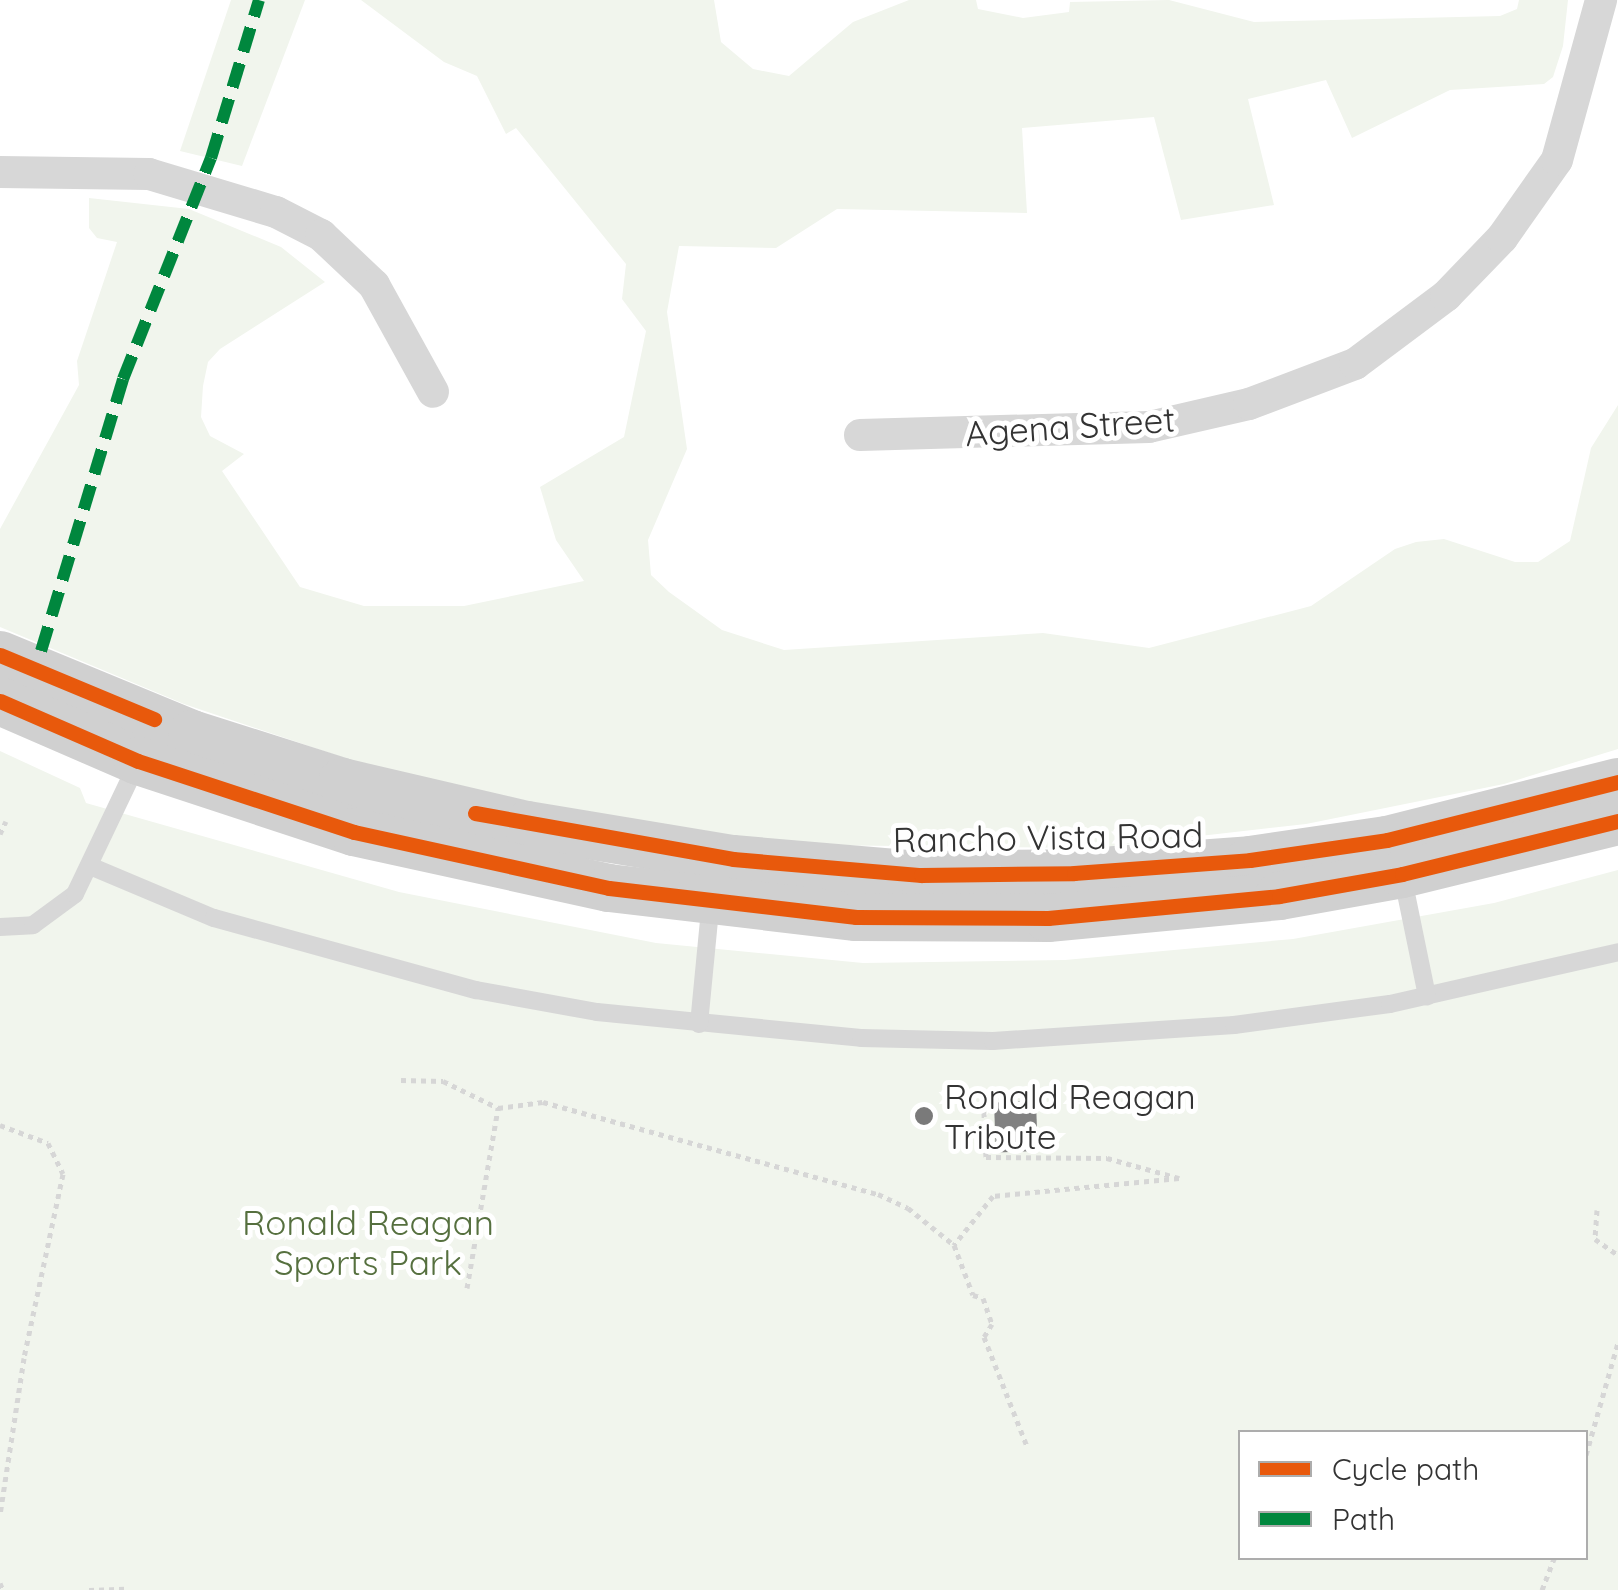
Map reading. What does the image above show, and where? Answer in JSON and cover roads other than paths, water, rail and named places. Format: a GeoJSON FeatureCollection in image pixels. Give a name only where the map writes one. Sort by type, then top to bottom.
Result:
{"type":"FeatureCollection","features":[{"type":"Feature","properties":{"kind":"main road","name":"Rancho Vista Road"},"geometry":{"type":"LineString","coordinates":[[0,656],[146,740],[354,832],[483,864],[711,903],[856,917],[1048,918],[1278,896],[1402,874],[1618,821]]}},
{"type":"Feature","properties":{"kind":"main road","name":"Rancho Vista Road"},"geometry":{"type":"LineString","coordinates":[[0,700],[146,740],[528,825],[715,856],[921,875],[1074,873],[1250,860],[1387,840],[1618,782]]}},
{"type":"Feature","properties":{"kind":"street","name":"Agena Street"},"geometry":{"type":"LineString","coordinates":[[860,436],[1149,427],[1249,404],[1354,364],[1446,296],[1502,238],[1557,160],[1602,0]]}},
{"type":"Feature","properties":{"kind":"street"},"geometry":{"type":"LineString","coordinates":[[0,172],[148,174],[276,212],[321,235],[374,286],[433,392]]}},
{"type":"Feature","properties":{"kind":"lane"},"geometry":{"type":"LineString","coordinates":[[0,927],[33,925],[58,910],[90,866],[146,740]]}},
{"type":"Feature","properties":{"kind":"lane"},"geometry":{"type":"LineString","coordinates":[[699,1024],[715,856]]}},
{"type":"Feature","properties":{"kind":"lane"},"geometry":{"type":"LineString","coordinates":[[90,866],[156,899],[326,953],[476,990],[699,1024],[993,1041],[1234,1025],[1426,996],[1618,952]]}},
{"type":"Feature","properties":{"kind":"lane"},"geometry":{"type":"LineString","coordinates":[[1402,874],[1426,996]]}},
{"type":"Feature","properties":{"kind":"place","name":"Ronald Reagan Tribute"},"geometry":{"type":"Point","coordinates":[924,1116]}},
{"type":"Feature","properties":{"kind":"park label","name":"Ronald Reagan Sports Park"},"geometry":{"type":"Point","coordinates":[368,1242]}}]}
